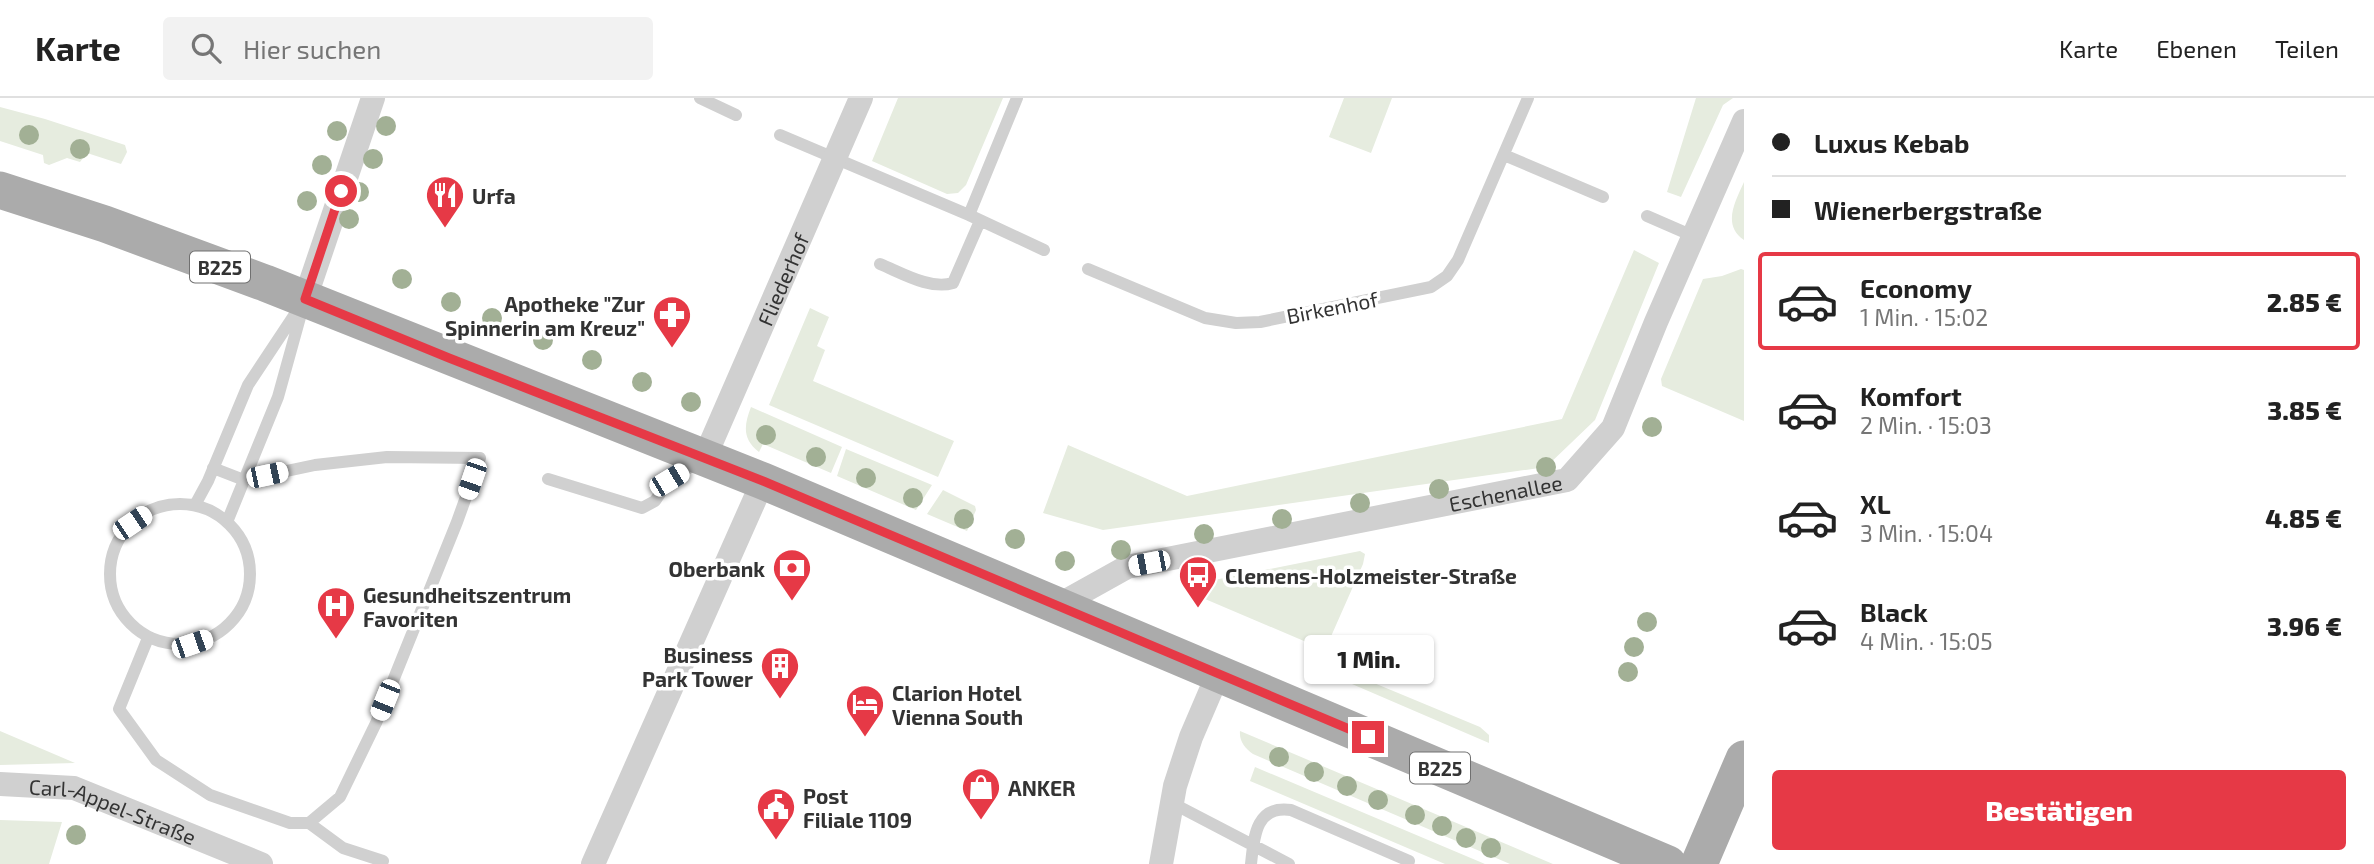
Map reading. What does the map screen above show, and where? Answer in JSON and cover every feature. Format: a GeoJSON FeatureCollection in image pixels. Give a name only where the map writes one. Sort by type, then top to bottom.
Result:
{"type":"FeatureCollection","features":[{"type":"Feature","properties":{"kind":"main road","name":"B225"},"geometry":{"type":"LineString","coordinates":[[0,190],[105,224],[305,299],[763,481],[1668,864]]}},
{"type":"Feature","properties":{"kind":"main road"},"geometry":{"type":"LineString","coordinates":[[1699,864],[1744,759]]}},
{"type":"Feature","properties":{"kind":"street"},"geometry":{"type":"LineString","coordinates":[[305,299],[373,98]]}},
{"type":"Feature","properties":{"kind":"street","name":"Fliederhof"},"geometry":{"type":"LineString","coordinates":[[704,459],[861,98]]}},
{"type":"Feature","properties":{"kind":"street","name":"Eschenallee"},"geometry":{"type":"LineString","coordinates":[[1057,606],[1127,567],[1567,480],[1613,428],[1744,121]]}},
{"type":"Feature","properties":{"kind":"street"},"geometry":{"type":"LineString","coordinates":[[593,864],[763,481]]}},
{"type":"Feature","properties":{"kind":"street"},"geometry":{"type":"LineString","coordinates":[[1161,864],[1172,803],[1191,737],[1218,674]]}},
{"type":"Feature","properties":{"kind":"street","name":"Carl-Appel-Straße"},"geometry":{"type":"LineString","coordinates":[[0,784],[74,788],[246,861]]}},
{"type":"Feature","properties":{"kind":"lane"},"geometry":{"type":"LineString","coordinates":[[700,98],[736,115]]}},
{"type":"Feature","properties":{"kind":"lane"},"geometry":{"type":"LineString","coordinates":[[880,264],[933,284],[943,286],[953,283],[1017,98]]}},
{"type":"Feature","properties":{"kind":"lane","name":"Birkenhof"},"geometry":{"type":"LineString","coordinates":[[1088,269],[1205,318],[1236,323],[1260,322],[1431,287],[1447,276],[1458,260],[1528,98]]}},
{"type":"Feature","properties":{"kind":"lane"},"geometry":{"type":"LineString","coordinates":[[780,135],[1044,250]]}},
{"type":"Feature","properties":{"kind":"lane"},"geometry":{"type":"LineString","coordinates":[[1504,155],[1603,197]]}},
{"type":"Feature","properties":{"kind":"lane"},"geometry":{"type":"LineString","coordinates":[[1647,216],[1693,236]]}},
{"type":"Feature","properties":{"kind":"lane"},"geometry":{"type":"LineString","coordinates":[[195,505],[214,468],[248,385],[305,299]]}},
{"type":"Feature","properties":{"kind":"lane"},"geometry":{"type":"LineString","coordinates":[[228,522],[278,397],[305,299]]}},
{"type":"Feature","properties":{"kind":"lane"},"geometry":{"type":"LineString","coordinates":[[214,468],[244,480],[315,465],[387,457],[480,458],[376,723],[340,797],[309,823]]}},
{"type":"Feature","properties":{"kind":"lane"},"geometry":{"type":"LineString","coordinates":[[548,479],[642,508],[655,501],[669,480],[704,459]]}},
{"type":"Feature","properties":{"kind":"lane"},"geometry":{"type":"LineString","coordinates":[[172,505],[195,505],[228,522],[242,540],[250,561],[251,583],[244,605],[232,623],[214,637],[192,644],[170,644],[148,638],[130,624],[117,606],[110,584],[114,551],[118,540],[132,523],[150,510],[172,505]]}},
{"type":"Feature","properties":{"kind":"lane"},"geometry":{"type":"LineString","coordinates":[[148,638],[119,709],[156,760],[210,795],[290,823],[309,823],[343,848],[383,861]]}},
{"type":"Feature","properties":{"kind":"lane"},"geometry":{"type":"LineString","coordinates":[[1172,803],[1289,864]]}},
{"type":"Feature","properties":{"kind":"lane"},"geometry":{"type":"LineString","coordinates":[[1251,864],[1259,823],[1265,815],[1277,808],[1291,810],[1409,861]]}},
{"type":"Feature","properties":{"kind":"shaded area"},"geometry":{"type":"Polygon","coordinates":[[[898,98],[1003,98],[966,185],[958,193],[947,194],[872,161],[898,98]]]}},
{"type":"Feature","properties":{"kind":"shaded area"},"geometry":{"type":"Polygon","coordinates":[[[1344,98],[1392,98],[1371,153],[1329,137],[1344,98]]]}},
{"type":"Feature","properties":{"kind":"shaded area"},"geometry":{"type":"Polygon","coordinates":[[[1696,98],[1733,98],[1723,105],[1681,197],[1667,192],[1696,98]]]}},
{"type":"Feature","properties":{"kind":"shaded area"},"geometry":{"type":"Polygon","coordinates":[[[0,107],[125,145],[127,152],[121,164],[87,153],[80,162],[67,158],[49,165],[44,163],[43,155],[0,141],[0,107]]]}},
{"type":"Feature","properties":{"kind":"shaded area"},"geometry":{"type":"Polygon","coordinates":[[[1744,182],[1744,240],[1733,227],[1732,213],[1744,182]]]}},
{"type":"Feature","properties":{"kind":"shaded area"},"geometry":{"type":"Polygon","coordinates":[[[1634,250],[1659,263],[1595,420],[1546,467],[1103,530],[1043,513],[1068,445],[1187,496],[1562,419],[1634,250]]]}},
{"type":"Feature","properties":{"kind":"shaded area"},"geometry":{"type":"Polygon","coordinates":[[[1744,270],[1744,421],[1662,386],[1661,379],[1703,279],[1744,270]]]}},
{"type":"Feature","properties":{"kind":"shaded area"},"geometry":{"type":"Polygon","coordinates":[[[810,308],[829,317],[817,346],[825,350],[813,381],[954,441],[938,477],[769,405],[810,308]]]}},
{"type":"Feature","properties":{"kind":"shaded area"},"geometry":{"type":"Polygon","coordinates":[[[751,407],[842,447],[831,473],[763,444],[759,452],[747,437],[747,420],[751,407]]]}},
{"type":"Feature","properties":{"kind":"shaded area"},"geometry":{"type":"Polygon","coordinates":[[[846,449],[932,485],[916,510],[837,476],[846,449]]]}},
{"type":"Feature","properties":{"kind":"shaded area"},"geometry":{"type":"Polygon","coordinates":[[[943,490],[975,506],[976,510],[967,531],[927,514],[943,490]]]}},
{"type":"Feature","properties":{"kind":"shaded area"},"geometry":{"type":"Polygon","coordinates":[[[1360,551],[1365,554],[1363,564],[1325,650],[1198,596],[1198,586],[1204,582],[1360,551]]]}},
{"type":"Feature","properties":{"kind":"shaded area"},"geometry":{"type":"Polygon","coordinates":[[[1321,661],[1480,727],[1489,735],[1489,743],[1338,678],[1318,665],[1321,661]]]}},
{"type":"Feature","properties":{"kind":"shaded area"},"geometry":{"type":"Polygon","coordinates":[[[0,731],[75,763],[0,765],[0,731]]]}},
{"type":"Feature","properties":{"kind":"shaded area"},"geometry":{"type":"Polygon","coordinates":[[[1240,731],[1553,864],[1510,864],[1253,754],[1243,744],[1240,731]]]}},
{"type":"Feature","properties":{"kind":"shaded area"},"geometry":{"type":"Polygon","coordinates":[[[1255,767],[1485,864],[1445,864],[1250,781],[1255,767]]]}},
{"type":"Feature","properties":{"kind":"shaded area"},"geometry":{"type":"Polygon","coordinates":[[[0,820],[62,822],[49,864],[0,864],[0,820]]]}},
{"type":"Feature","properties":{"kind":"place","name":"Urfa"},"geometry":{"type":"Point","coordinates":[445,229]}},
{"type":"Feature","properties":{"kind":"place","name":"Apotheke \"Zur Spinnerin am Kreuz\""},"geometry":{"type":"Point","coordinates":[672,349]}},
{"type":"Feature","properties":{"kind":"place","name":"Oberbank"},"geometry":{"type":"Point","coordinates":[792,602]}},
{"type":"Feature","properties":{"kind":"place","name":"Clemens-Holzmeister-Straße"},"geometry":{"type":"Point","coordinates":[1198,609]}},
{"type":"Feature","properties":{"kind":"place","name":"Gesundheitszentrum Favoriten"},"geometry":{"type":"Point","coordinates":[336,640]}},
{"type":"Feature","properties":{"kind":"place","name":"Business Park Tower"},"geometry":{"type":"Point","coordinates":[780,700]}},
{"type":"Feature","properties":{"kind":"place","name":"Clarion Hotel Vienna South"},"geometry":{"type":"Point","coordinates":[865,738]}},
{"type":"Feature","properties":{"kind":"place","name":"ANKER"},"geometry":{"type":"Point","coordinates":[981,821]}},
{"type":"Feature","properties":{"kind":"place","name":"Post Filiale 1109"},"geometry":{"type":"Point","coordinates":[776,841]}},
{"type":"Feature","properties":{"kind":"route"},"geometry":{"type":"LineString","coordinates":[[341,191],[305,299],[763,481],[1368,737]]}}]}
